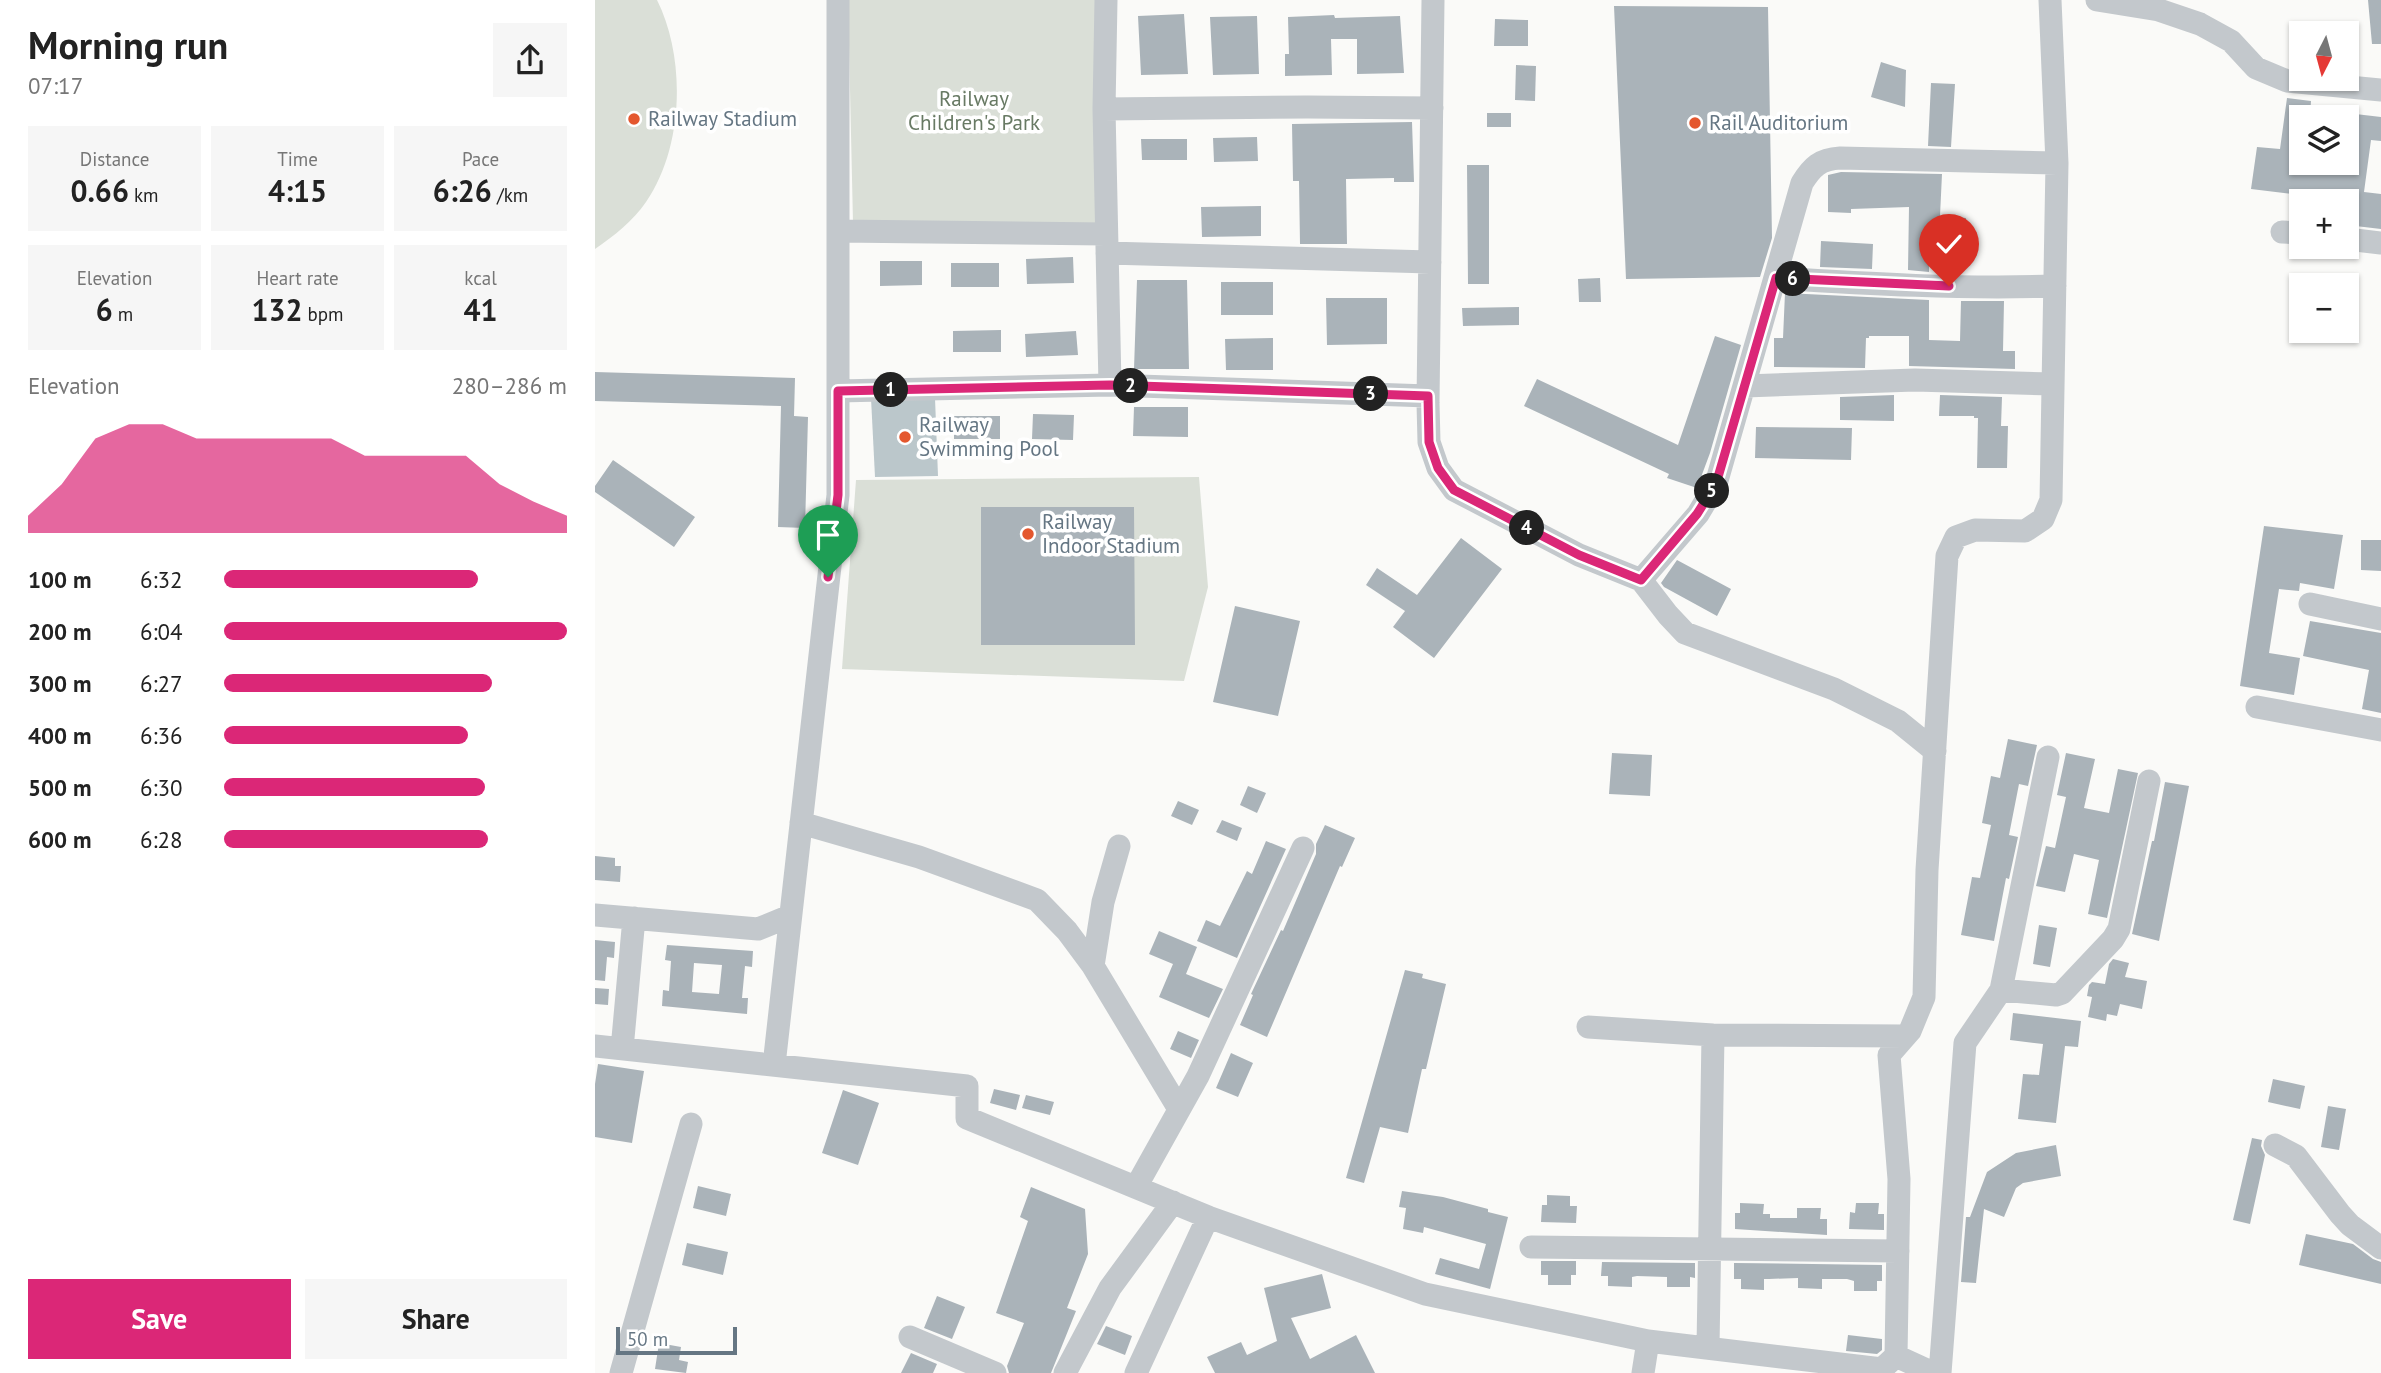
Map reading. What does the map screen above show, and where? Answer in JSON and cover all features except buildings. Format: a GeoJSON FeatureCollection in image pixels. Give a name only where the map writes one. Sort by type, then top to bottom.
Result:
{"type":"FeatureCollection","features":[{"type":"Feature","properties":{"kind":"street"},"geometry":{"type":"LineString","coordinates":[[774,1065],[838,495],[838,0]]}},
{"type":"Feature","properties":{"kind":"street"},"geometry":{"type":"LineString","coordinates":[[1106,0],[1104,110],[1110,385]]}},
{"type":"Feature","properties":{"kind":"street"},"geometry":{"type":"LineString","coordinates":[[1433,0],[1428,396],[1429,442],[1438,468],[1454,490],[1579,555],[1641,580],[1685,633],[1834,689],[1898,721],[1935,751]]}},
{"type":"Feature","properties":{"kind":"street"},"geometry":{"type":"LineString","coordinates":[[595,1046],[967,1086],[967,1118],[1209,1217],[1425,1293],[1648,1341],[1708,1348],[1766,1364],[1882,1369],[1896,1356],[1899,1179],[1889,1055],[1910,1031],[1924,997],[1927,870],[1947,556],[1956,537],[1975,530],[2025,531],[2043,519],[2051,500],[2057,163],[2050,0]]}},
{"type":"Feature","properties":{"kind":"street"},"geometry":{"type":"LineString","coordinates":[[2097,0],[2158,10],[2200,24],[2231,41],[2256,68],[2287,81],[2381,90]]}},
{"type":"Feature","properties":{"kind":"street"},"geometry":{"type":"LineString","coordinates":[[1104,110],[1432,108]]}},
{"type":"Feature","properties":{"kind":"street"},"geometry":{"type":"LineString","coordinates":[[1641,580],[1697,514],[1716,484],[1802,183],[1812,167],[1825,159],[2057,163]]}},
{"type":"Feature","properties":{"kind":"street"},"geometry":{"type":"LineString","coordinates":[[839,231],[1430,262]]}},
{"type":"Feature","properties":{"kind":"street"},"geometry":{"type":"LineString","coordinates":[[2359,240],[2381,243]]}},
{"type":"Feature","properties":{"kind":"street"},"geometry":{"type":"LineString","coordinates":[[1776,278],[1892,285],[2006,288],[2055,286]]}},
{"type":"Feature","properties":{"kind":"street"},"geometry":{"type":"LineString","coordinates":[[1745,386],[1915,380],[2053,384]]}},
{"type":"Feature","properties":{"kind":"street"},"geometry":{"type":"LineString","coordinates":[[838,391],[1110,385],[1428,396]]}},
{"type":"Feature","properties":{"kind":"street"},"geometry":{"type":"LineString","coordinates":[[2310,604],[2381,619]]}},
{"type":"Feature","properties":{"kind":"street"},"geometry":{"type":"LineString","coordinates":[[2257,707],[2381,730]]}},
{"type":"Feature","properties":{"kind":"street"},"geometry":{"type":"LineString","coordinates":[[1940,1373],[1965,1042],[2001,990],[2048,757]]}},
{"type":"Feature","properties":{"kind":"street"},"geometry":{"type":"LineString","coordinates":[[2001,990],[2056,995],[2062,993],[2113,939],[2119,929],[2149,781]]}},
{"type":"Feature","properties":{"kind":"street"},"geometry":{"type":"LineString","coordinates":[[801,823],[919,857],[1037,900],[1067,930],[1093,966],[1179,1109]]}},
{"type":"Feature","properties":{"kind":"street"},"geometry":{"type":"LineString","coordinates":[[1093,966],[1103,902],[1119,846]]}},
{"type":"Feature","properties":{"kind":"street"},"geometry":{"type":"LineString","coordinates":[[1136,1187],[1198,1076],[1303,848]]}},
{"type":"Feature","properties":{"kind":"street"},"geometry":{"type":"LineString","coordinates":[[595,915],[758,929],[790,916]]}},
{"type":"Feature","properties":{"kind":"street"},"geometry":{"type":"LineString","coordinates":[[622,1049],[634,918]]}},
{"type":"Feature","properties":{"kind":"street"},"geometry":{"type":"LineString","coordinates":[[1588,1027],[1713,1035],[1905,1036]]}},
{"type":"Feature","properties":{"kind":"street"},"geometry":{"type":"LineString","coordinates":[[1708,1348],[1713,1035]]}},
{"type":"Feature","properties":{"kind":"street"},"geometry":{"type":"LineString","coordinates":[[621,1373],[691,1124]]}},
{"type":"Feature","properties":{"kind":"street"},"geometry":{"type":"LineString","coordinates":[[2275,1145],[2296,1156],[2350,1225],[2381,1248]]}},
{"type":"Feature","properties":{"kind":"street"},"geometry":{"type":"LineString","coordinates":[[1065,1373],[1110,1288],[1173,1202]]}},
{"type":"Feature","properties":{"kind":"street"},"geometry":{"type":"LineString","coordinates":[[1136,1373],[1209,1217]]}},
{"type":"Feature","properties":{"kind":"street"},"geometry":{"type":"LineString","coordinates":[[1531,1247],[1898,1251]]}},
{"type":"Feature","properties":{"kind":"street"},"geometry":{"type":"LineString","coordinates":[[910,1337],[995,1373]]}},
{"type":"Feature","properties":{"kind":"street"},"geometry":{"type":"LineString","coordinates":[[1643,1373],[1648,1341]]}},
{"type":"Feature","properties":{"kind":"street"},"geometry":{"type":"LineString","coordinates":[[1896,1356],[1933,1373]]}},
{"type":"Feature","properties":{"kind":"green space","name":"Railway Stadium"},"geometry":{"type":"Polygon","coordinates":[[[595,0],[657,0],[673,48],[677,102],[668,155],[659,180],[635,216],[595,249],[595,0]]]}},
{"type":"Feature","properties":{"kind":"green space","name":"Railway Children's Park"},"geometry":{"type":"Polygon","coordinates":[[[848,0],[1098,0],[1099,224],[853,223],[848,0]]]}},
{"type":"Feature","properties":{"kind":"green space","name":"Railway Indoor Stadium"},"geometry":{"type":"Polygon","coordinates":[[[1199,477],[1208,587],[1184,681],[842,669],[856,480],[1199,477]]]}},
{"type":"Feature","properties":{"kind":"shaded area","name":"Railway Swimming Pool"},"geometry":{"type":"Polygon","coordinates":[[[871,398],[935,398],[938,476],[875,477],[871,398]]]}},
{"type":"Feature","properties":{"kind":"place","name":"Railway Stadium"},"geometry":{"type":"Point","coordinates":[634,119]}},
{"type":"Feature","properties":{"kind":"place","name":"Rail Auditorium"},"geometry":{"type":"Point","coordinates":[1695,123]}},
{"type":"Feature","properties":{"kind":"place","name":"Railway Swimming Pool"},"geometry":{"type":"Point","coordinates":[905,437]}},
{"type":"Feature","properties":{"kind":"place","name":"Railway Indoor Stadium"},"geometry":{"type":"Point","coordinates":[1028,534]}},
{"type":"Feature","properties":{"kind":"route"},"geometry":{"type":"LineString","coordinates":[[828,577],[838,495],[838,391],[1110,385],[1428,396],[1429,442],[1438,468],[1454,490],[1579,555],[1641,580],[1697,514],[1716,484],[1776,278],[1949,286]]}}]}
